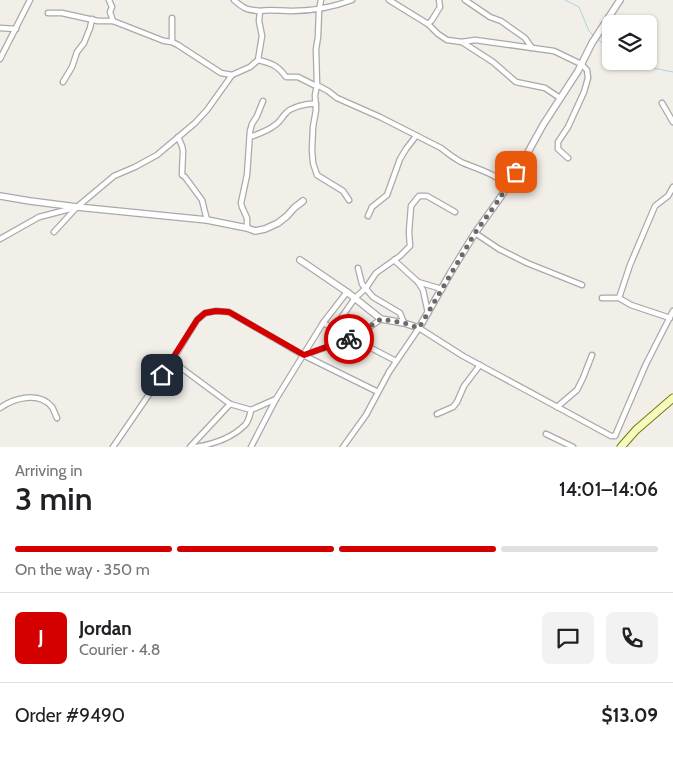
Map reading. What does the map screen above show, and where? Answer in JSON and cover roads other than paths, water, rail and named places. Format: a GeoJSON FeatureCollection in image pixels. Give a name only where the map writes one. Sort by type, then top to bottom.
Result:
{"type":"FeatureCollection","features":[{"type":"Feature","properties":{"kind":"main road"},"geometry":{"type":"LineString","coordinates":[[624,446],[636,430],[673,398]]}},
{"type":"Feature","properties":{"kind":"street"},"geometry":{"type":"LineString","coordinates":[[0,60],[30,0]]}},
{"type":"Feature","properties":{"kind":"street"},"geometry":{"type":"LineString","coordinates":[[109,0],[112,7],[110,12],[113,21]]}},
{"type":"Feature","properties":{"kind":"street"},"geometry":{"type":"LineString","coordinates":[[234,0],[242,8],[260,11],[319,10],[352,0]]}},
{"type":"Feature","properties":{"kind":"street"},"geometry":{"type":"LineString","coordinates":[[321,0],[316,49],[317,85],[312,150],[313,163],[317,175],[343,191],[349,200]]}},
{"type":"Feature","properties":{"kind":"street"},"geometry":{"type":"LineString","coordinates":[[389,0],[428,24],[447,40],[462,42],[475,40],[554,51],[581,64],[587,70],[588,78],[584,92],[568,127],[558,142],[558,149],[568,158]]}},
{"type":"Feature","properties":{"kind":"street"},"geometry":{"type":"LineString","coordinates":[[428,24],[440,7],[439,0]]}},
{"type":"Feature","properties":{"kind":"street"},"geometry":{"type":"LineString","coordinates":[[465,0],[490,17],[501,21],[525,38],[532,48]]}},
{"type":"Feature","properties":{"kind":"street"},"geometry":{"type":"LineString","coordinates":[[344,447],[366,416],[389,372],[419,328],[475,233],[516,172],[598,33],[620,0]]}},
{"type":"Feature","properties":{"kind":"street"},"geometry":{"type":"LineString","coordinates":[[54,232],[77,207],[114,176],[157,155],[195,123],[207,110],[232,75],[250,67],[258,60],[262,36],[259,22],[260,11]]}},
{"type":"Feature","properties":{"kind":"street"},"geometry":{"type":"LineString","coordinates":[[48,13],[62,13],[98,21],[113,21],[164,41],[172,42],[221,73],[232,75]]}},
{"type":"Feature","properties":{"kind":"street"},"geometry":{"type":"LineString","coordinates":[[172,18],[172,42]]}},
{"type":"Feature","properties":{"kind":"street"},"geometry":{"type":"LineString","coordinates":[[63,82],[72,67],[77,52],[84,44],[92,20]]}},
{"type":"Feature","properties":{"kind":"street"},"geometry":{"type":"LineString","coordinates":[[0,28],[16,29]]}},
{"type":"Feature","properties":{"kind":"street"},"geometry":{"type":"LineString","coordinates":[[462,42],[493,62],[516,82],[545,88],[560,98]]}},
{"type":"Feature","properties":{"kind":"street"},"geometry":{"type":"LineString","coordinates":[[258,60],[280,68],[286,77],[298,77],[317,85],[337,98],[380,117],[441,148],[448,154],[500,180],[507,186]]}},
{"type":"Feature","properties":{"kind":"street"},"geometry":{"type":"LineString","coordinates":[[247,228],[247,218],[241,203],[247,174],[252,124],[263,102]]}},
{"type":"Feature","properties":{"kind":"street"},"geometry":{"type":"LineString","coordinates":[[250,137],[274,126],[289,110],[305,104],[316,104]]}},
{"type":"Feature","properties":{"kind":"street"},"geometry":{"type":"LineString","coordinates":[[662,104],[673,122]]}},
{"type":"Feature","properties":{"kind":"street"},"geometry":{"type":"LineString","coordinates":[[368,216],[372,207],[387,194],[400,159],[416,136]]}},
{"type":"Feature","properties":{"kind":"street"},"geometry":{"type":"LineString","coordinates":[[178,137],[183,151],[182,175],[202,200],[207,220]]}},
{"type":"Feature","properties":{"kind":"street"},"geometry":{"type":"LineString","coordinates":[[500,180],[508,178],[516,172]]}},
{"type":"Feature","properties":{"kind":"street"},"geometry":{"type":"LineString","coordinates":[[619,298],[630,265],[655,206],[668,196],[673,186]]}},
{"type":"Feature","properties":{"kind":"street"},"geometry":{"type":"LineString","coordinates":[[0,196],[77,207],[207,220],[255,231],[278,223],[303,201]]}},
{"type":"Feature","properties":{"kind":"street"},"geometry":{"type":"LineString","coordinates":[[334,328],[355,298],[366,288],[376,273],[410,246],[411,206],[418,196],[427,196],[455,212]]}},
{"type":"Feature","properties":{"kind":"street"},"geometry":{"type":"LineString","coordinates":[[0,239],[39,217],[77,207]]}},
{"type":"Feature","properties":{"kind":"street"},"geometry":{"type":"LineString","coordinates":[[475,233],[499,249],[527,263],[582,285]]}},
{"type":"Feature","properties":{"kind":"street"},"geometry":{"type":"LineString","coordinates":[[300,260],[347,292],[381,319],[419,328],[463,356],[611,436],[615,436],[646,364],[673,311]]}},
{"type":"Feature","properties":{"kind":"street"},"geometry":{"type":"LineString","coordinates":[[394,260],[418,282],[423,290],[428,313]]}},
{"type":"Feature","properties":{"kind":"street"},"geometry":{"type":"LineString","coordinates":[[358,268],[362,284],[373,297],[400,313],[404,323]]}},
{"type":"Feature","properties":{"kind":"street"},"geometry":{"type":"LineString","coordinates":[[418,282],[442,289]]}},
{"type":"Feature","properties":{"kind":"street"},"geometry":{"type":"LineString","coordinates":[[251,447],[276,399],[323,323],[347,292]]}},
{"type":"Feature","properties":{"kind":"street"},"geometry":{"type":"LineString","coordinates":[[602,298],[619,298],[637,307],[670,318]]}},
{"type":"Feature","properties":{"kind":"street"},"geometry":{"type":"LineString","coordinates":[[113,447],[197,320],[205,313],[216,311],[229,312],[304,355],[378,392]]}},
{"type":"Feature","properties":{"kind":"street"},"geometry":{"type":"LineString","coordinates":[[304,355],[352,338],[381,319]]}},
{"type":"Feature","properties":{"kind":"street"},"geometry":{"type":"LineString","coordinates":[[323,323],[396,361]]}},
{"type":"Feature","properties":{"kind":"street"},"geometry":{"type":"LineString","coordinates":[[557,407],[577,390],[592,355]]}},
{"type":"Feature","properties":{"kind":"street"},"geometry":{"type":"LineString","coordinates":[[172,360],[230,404],[251,410],[276,399]]}},
{"type":"Feature","properties":{"kind":"street"},"geometry":{"type":"LineString","coordinates":[[437,414],[453,407],[464,386],[480,365]]}},
{"type":"Feature","properties":{"kind":"street"},"geometry":{"type":"LineString","coordinates":[[0,408],[11,401],[24,398],[40,398],[51,406],[57,418]]}},
{"type":"Feature","properties":{"kind":"street"},"geometry":{"type":"LineString","coordinates":[[190,447],[230,404]]}},
{"type":"Feature","properties":{"kind":"street"},"geometry":{"type":"LineString","coordinates":[[196,447],[215,444],[231,435],[246,424],[251,410]]}},
{"type":"Feature","properties":{"kind":"street"},"geometry":{"type":"LineString","coordinates":[[546,434],[573,447]]}},
{"type":"Feature","properties":{"kind":"waterway"},"geometry":{"type":"LineString","coordinates":[[565,0],[579,7],[589,31],[593,35]]}},
{"type":"Feature","properties":{"kind":"waterway"},"geometry":{"type":"LineString","coordinates":[[598,39],[602,43]]}},
{"type":"Feature","properties":{"kind":"waterway"},"geometry":{"type":"LineString","coordinates":[[657,69],[673,72]]}}]}
